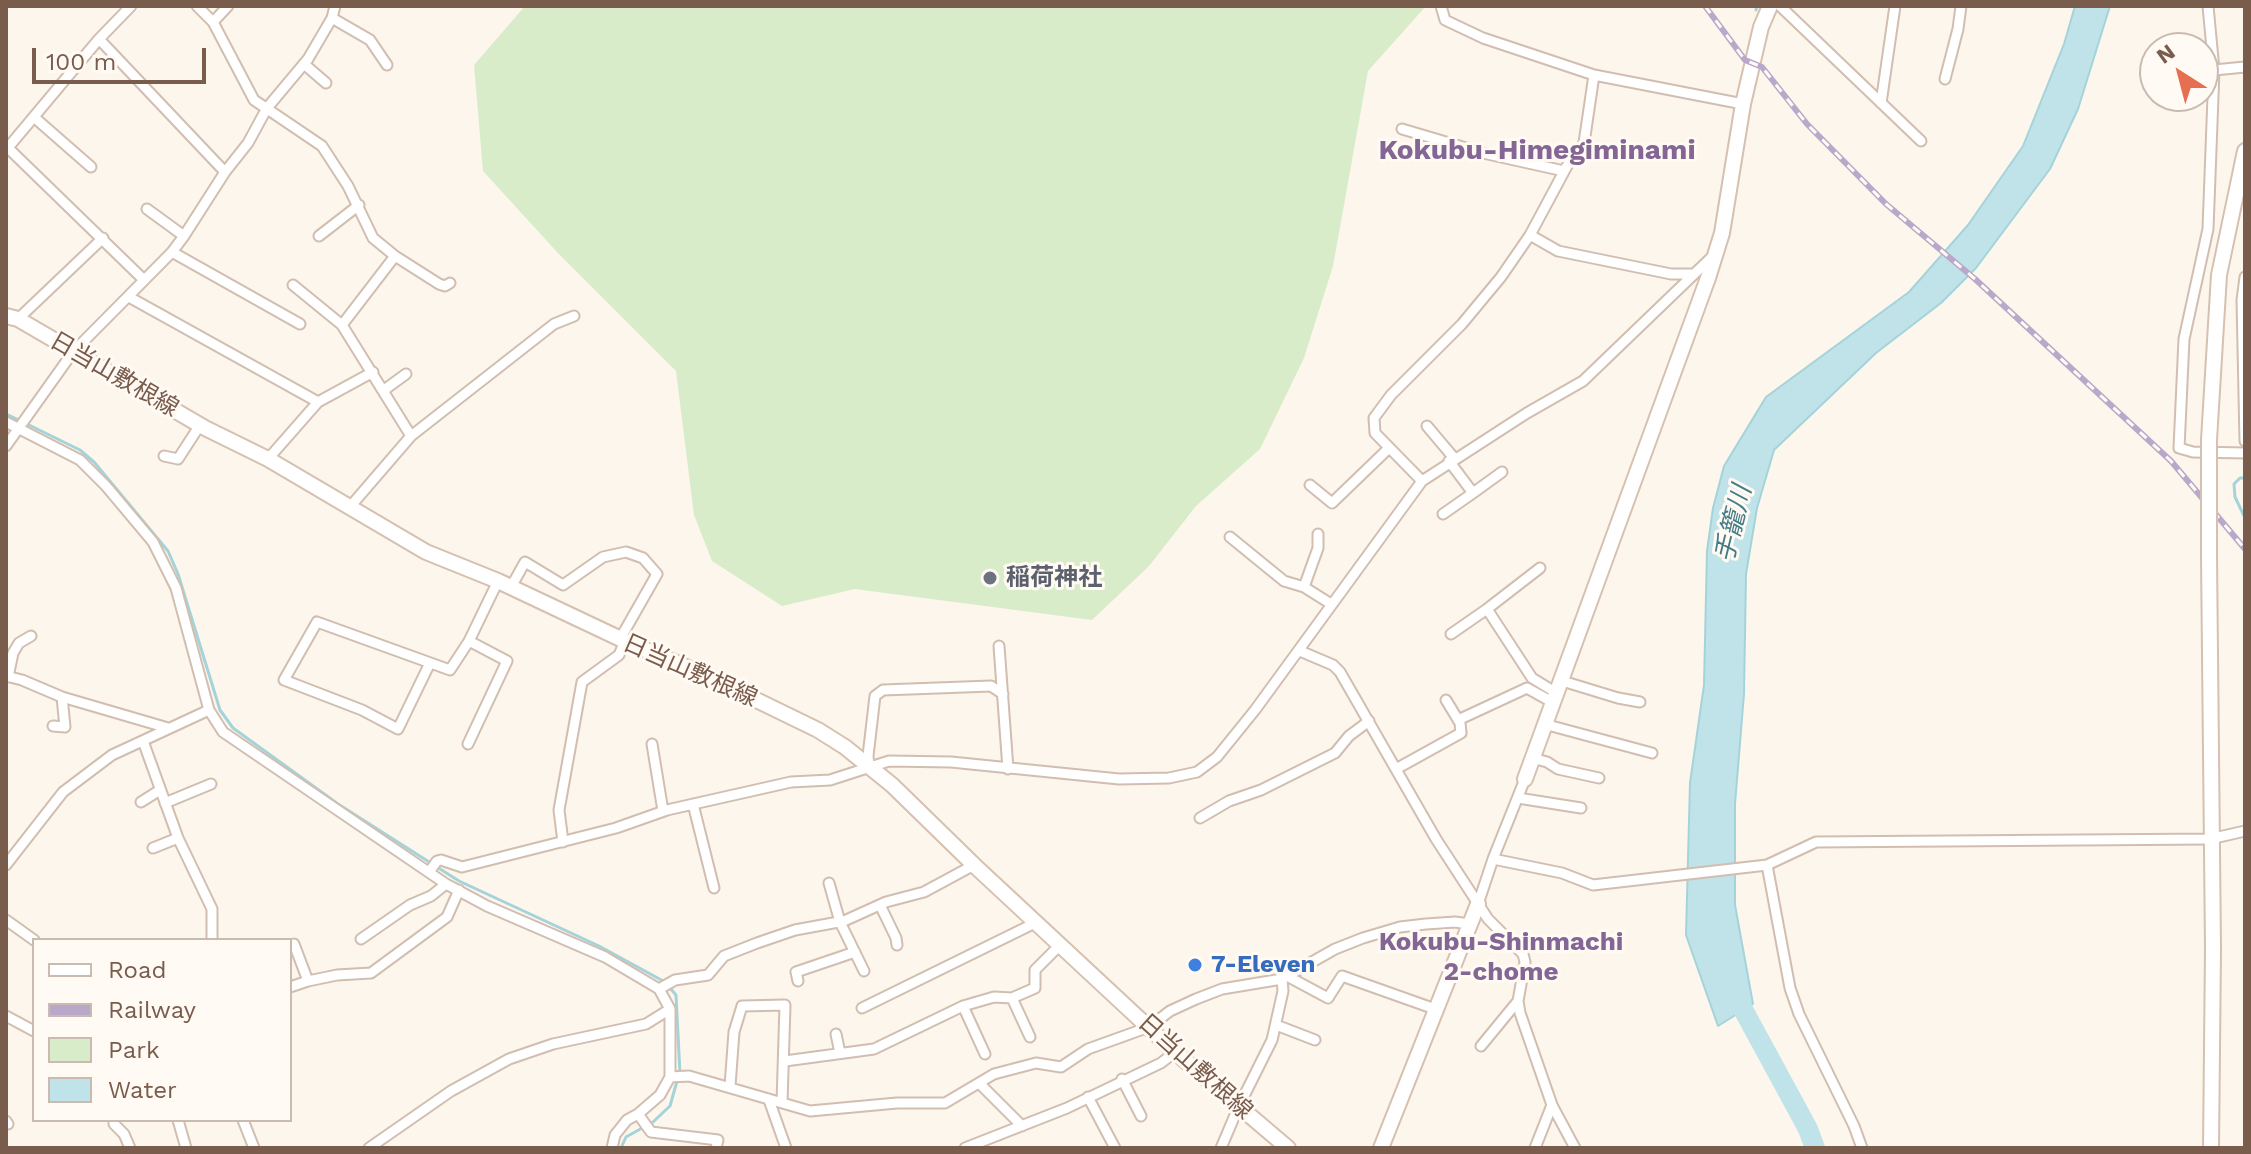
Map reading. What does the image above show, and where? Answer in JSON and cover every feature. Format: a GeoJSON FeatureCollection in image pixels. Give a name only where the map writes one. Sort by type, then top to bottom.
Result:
{"type":"FeatureCollection","features":[{"type":"Feature","properties":{"kind":"street"},"geometry":{"type":"LineString","coordinates":[[131,6],[7,148],[144,280]]}},
{"type":"Feature","properties":{"kind":"street"},"geometry":{"type":"LineString","coordinates":[[197,6],[213,22],[254,100],[322,146],[359,205],[373,238],[439,284],[445,286],[450,283]]}},
{"type":"Feature","properties":{"kind":"street"},"geometry":{"type":"LineString","coordinates":[[213,22],[228,6]]}},
{"type":"Feature","properties":{"kind":"street"},"geometry":{"type":"LineString","coordinates":[[6,446],[73,352],[129,297],[184,236],[225,172],[248,143],[267,108],[304,64],[332,18],[335,6]]}},
{"type":"Feature","properties":{"kind":"street"},"geometry":{"type":"LineString","coordinates":[[1441,6],[1445,20],[1483,38],[1594,75],[1743,104]]}},
{"type":"Feature","properties":{"kind":"street"},"geometry":{"type":"LineString","coordinates":[[1381,1148],[1518,798],[1672,379],[1722,233],[1743,104],[1761,27],[1770,6]]}},
{"type":"Feature","properties":{"kind":"street"},"geometry":{"type":"LineString","coordinates":[[1780,6],[1921,141]]}},
{"type":"Feature","properties":{"kind":"street"},"geometry":{"type":"LineString","coordinates":[[1881,103],[1895,6]]}},
{"type":"Feature","properties":{"kind":"street"},"geometry":{"type":"LineString","coordinates":[[1945,79],[1961,6]]}},
{"type":"Feature","properties":{"kind":"street"},"geometry":{"type":"LineString","coordinates":[[2208,6],[2210,32]]}},
{"type":"Feature","properties":{"kind":"street"},"geometry":{"type":"LineString","coordinates":[[332,18],[370,40],[387,65]]}},
{"type":"Feature","properties":{"kind":"street"},"geometry":{"type":"LineString","coordinates":[[99,39],[225,172]]}},
{"type":"Feature","properties":{"kind":"street"},"geometry":{"type":"LineString","coordinates":[[304,64],[326,83]]}},
{"type":"Feature","properties":{"kind":"street"},"geometry":{"type":"LineString","coordinates":[[2219,70],[2245,67]]}},
{"type":"Feature","properties":{"kind":"street"},"geometry":{"type":"LineString","coordinates":[[1422,481],[1388,449],[1375,433],[1372,423],[1383,403],[1462,324],[1501,277],[1530,235],[1564,171],[1584,143],[1594,75]]}},
{"type":"Feature","properties":{"kind":"street"},"geometry":{"type":"LineString","coordinates":[[2212,112],[2208,229],[2184,339],[2179,448],[2193,452],[2245,453]]}},
{"type":"Feature","properties":{"kind":"street"},"geometry":{"type":"LineString","coordinates":[[35,118],[91,167]]}},
{"type":"Feature","properties":{"kind":"street"},"geometry":{"type":"LineString","coordinates":[[1402,129],[1483,153],[1564,171]]}},
{"type":"Feature","properties":{"kind":"street"},"geometry":{"type":"LineString","coordinates":[[2211,1148],[2213,949],[2209,440],[2219,275],[2245,151]]}},
{"type":"Feature","properties":{"kind":"street"},"geometry":{"type":"LineString","coordinates":[[319,236],[359,205]]}},
{"type":"Feature","properties":{"kind":"street"},"geometry":{"type":"LineString","coordinates":[[147,209],[184,236]]}},
{"type":"Feature","properties":{"kind":"street"},"geometry":{"type":"LineString","coordinates":[[1530,235],[1558,251],[1671,274],[1693,274]]}},
{"type":"Feature","properties":{"kind":"street"},"geometry":{"type":"LineString","coordinates":[[12,318],[103,238]]}},
{"type":"Feature","properties":{"kind":"street"},"geometry":{"type":"LineString","coordinates":[[172,252],[300,324]]}},
{"type":"Feature","properties":{"kind":"street"},"geometry":{"type":"LineString","coordinates":[[432,868],[441,860],[462,867],[563,842],[663,811],[791,782],[830,780],[889,761],[909,760],[1119,779],[1169,778],[1197,772],[1217,757],[1300,651],[1422,481],[1583,381],[1715,253]]}},
{"type":"Feature","properties":{"kind":"street"},"geometry":{"type":"LineString","coordinates":[[342,325],[395,256]]}},
{"type":"Feature","properties":{"kind":"street"},"geometry":{"type":"LineString","coordinates":[[2245,277],[2242,300],[2245,441]]}},
{"type":"Feature","properties":{"kind":"street"},"geometry":{"type":"LineString","coordinates":[[293,285],[342,325],[411,436]]}},
{"type":"Feature","properties":{"kind":"street"},"geometry":{"type":"LineString","coordinates":[[129,297],[318,402]]}},
{"type":"Feature","properties":{"kind":"street"},"geometry":{"type":"LineString","coordinates":[[349,508],[411,436],[554,324],[574,316]]}},
{"type":"Feature","properties":{"kind":"street","name":"日当山敷根線"},"geometry":{"type":"LineString","coordinates":[[12,318],[200,425],[268,459],[426,552],[707,676],[818,730],[845,747],[892,785],[1175,1052],[1288,1148]]}},
{"type":"Feature","properties":{"kind":"street"},"geometry":{"type":"LineString","coordinates":[[268,459],[318,402],[373,372]]}},
{"type":"Feature","properties":{"kind":"street"},"geometry":{"type":"LineString","coordinates":[[384,390],[406,374]]}},
{"type":"Feature","properties":{"kind":"street"},"geometry":{"type":"LineString","coordinates":[[6,422],[80,460],[153,542],[176,588],[209,710],[223,732],[432,868],[446,884],[487,906],[605,957],[661,988],[670,1009],[670,1077],[660,1095],[640,1117],[627,1120],[615,1135],[612,1148]]}},
{"type":"Feature","properties":{"kind":"street"},"geometry":{"type":"LineString","coordinates":[[164,456],[178,459],[200,425]]}},
{"type":"Feature","properties":{"kind":"street"},"geometry":{"type":"LineString","coordinates":[[1427,426],[1473,493]]}},
{"type":"Feature","properties":{"kind":"street"},"geometry":{"type":"LineString","coordinates":[[1310,485],[1332,503],[1388,449]]}},
{"type":"Feature","properties":{"kind":"street"},"geometry":{"type":"LineString","coordinates":[[1443,514],[1502,472]]}},
{"type":"Feature","properties":{"kind":"street"},"geometry":{"type":"LineString","coordinates":[[1304,587],[1318,548],[1318,534]]}},
{"type":"Feature","properties":{"kind":"street"},"geometry":{"type":"LineString","coordinates":[[1230,537],[1284,581],[1304,587],[1331,604]]}},
{"type":"Feature","properties":{"kind":"street"},"geometry":{"type":"LineString","coordinates":[[429,665],[398,729],[362,710],[284,680],[317,622],[429,665],[450,670],[504,584],[525,562],[563,585],[603,557],[626,552],[643,558],[657,574],[622,640],[619,655],[582,682],[559,810],[563,842]]}},
{"type":"Feature","properties":{"kind":"street"},"geometry":{"type":"LineString","coordinates":[[1451,634],[1540,568]]}},
{"type":"Feature","properties":{"kind":"street"},"geometry":{"type":"LineString","coordinates":[[1487,609],[1532,678],[1556,691]]}},
{"type":"Feature","properties":{"kind":"street"},"geometry":{"type":"LineString","coordinates":[[31,636],[19,643],[13,653],[7,676],[62,697],[168,728]]}},
{"type":"Feature","properties":{"kind":"street"},"geometry":{"type":"LineString","coordinates":[[468,744],[507,661],[469,641]]}},
{"type":"Feature","properties":{"kind":"street"},"geometry":{"type":"LineString","coordinates":[[999,646],[1008,769]]}},
{"type":"Feature","properties":{"kind":"street"},"geometry":{"type":"LineString","coordinates":[[1300,651],[1333,665],[1478,904],[1488,919],[1523,954],[1525,968],[1518,1001],[1520,1013],[1552,1105],[1575,1148]]}},
{"type":"Feature","properties":{"kind":"street"},"geometry":{"type":"LineString","coordinates":[[869,767],[875,696],[883,690],[991,686],[1003,694]]}},
{"type":"Feature","properties":{"kind":"street"},"geometry":{"type":"LineString","coordinates":[[1458,720],[1527,688],[1640,702]]}},
{"type":"Feature","properties":{"kind":"street"},"geometry":{"type":"LineString","coordinates":[[53,726],[65,727],[62,697]]}},
{"type":"Feature","properties":{"kind":"street"},"geometry":{"type":"LineString","coordinates":[[1396,769],[1461,733],[1458,720],[1446,700]]}},
{"type":"Feature","properties":{"kind":"street"},"geometry":{"type":"LineString","coordinates":[[6,865],[63,792],[112,755],[209,710]]}},
{"type":"Feature","properties":{"kind":"street"},"geometry":{"type":"LineString","coordinates":[[1200,818],[1229,801],[1261,790],[1335,753],[1349,736],[1369,721]]}},
{"type":"Feature","properties":{"kind":"street"},"geometry":{"type":"LineString","coordinates":[[1544,724],[1652,753]]}},
{"type":"Feature","properties":{"kind":"street"},"geometry":{"type":"LineString","coordinates":[[143,741],[178,838],[212,909],[212,938]]}},
{"type":"Feature","properties":{"kind":"street"},"geometry":{"type":"LineString","coordinates":[[652,744],[663,811]]}},
{"type":"Feature","properties":{"kind":"street"},"geometry":{"type":"LineString","coordinates":[[1532,758],[1558,769],[1599,778]]}},
{"type":"Feature","properties":{"kind":"street"},"geometry":{"type":"LineString","coordinates":[[165,803],[211,784]]}},
{"type":"Feature","properties":{"kind":"street"},"geometry":{"type":"LineString","coordinates":[[141,802],[160,790]]}},
{"type":"Feature","properties":{"kind":"street"},"geometry":{"type":"LineString","coordinates":[[1518,798],[1581,808]]}},
{"type":"Feature","properties":{"kind":"street"},"geometry":{"type":"LineString","coordinates":[[693,804],[714,888]]}},
{"type":"Feature","properties":{"kind":"street"},"geometry":{"type":"LineString","coordinates":[[1493,859],[1562,873],[1593,885],[1764,866],[1816,842],[2210,839],[2245,831]]}},
{"type":"Feature","properties":{"kind":"street"},"geometry":{"type":"LineString","coordinates":[[153,848],[178,838]]}},
{"type":"Feature","properties":{"kind":"street"},"geometry":{"type":"LineString","coordinates":[[661,988],[675,980],[708,975],[724,956],[757,943],[795,930],[840,922],[880,905],[924,892],[974,865]]}},
{"type":"Feature","properties":{"kind":"street"},"geometry":{"type":"LineString","coordinates":[[1764,866],[1790,988],[1799,1014],[1862,1148]]}},
{"type":"Feature","properties":{"kind":"street"},"geometry":{"type":"LineString","coordinates":[[829,883],[840,922],[864,971]]}},
{"type":"Feature","properties":{"kind":"street"},"geometry":{"type":"LineString","coordinates":[[361,939],[382,918],[431,896],[446,884]]}},
{"type":"Feature","properties":{"kind":"street"},"geometry":{"type":"LineString","coordinates":[[292,986],[337,975],[371,973],[447,917],[459,890]]}},
{"type":"Feature","properties":{"kind":"street"},"geometry":{"type":"LineString","coordinates":[[880,905],[897,945]]}},
{"type":"Feature","properties":{"kind":"street"},"geometry":{"type":"LineString","coordinates":[[6,920],[32,939]]}},
{"type":"Feature","properties":{"kind":"street"},"geometry":{"type":"LineString","coordinates":[[862,1008],[1035,923]]}},
{"type":"Feature","properties":{"kind":"street"},"geometry":{"type":"LineString","coordinates":[[670,1077],[689,1076],[810,1111],[897,1103],[945,1103],[994,1074],[1036,1063],[1061,1067],[1088,1049],[1149,1027],[1170,1011],[1209,993],[1285,978],[1349,943],[1382,932],[1426,924],[1469,924]]}},
{"type":"Feature","properties":{"kind":"street"},"geometry":{"type":"LineString","coordinates":[[294,944],[308,981]]}},
{"type":"Feature","properties":{"kind":"street"},"geometry":{"type":"LineString","coordinates":[[785,1061],[874,1049],[963,1006],[994,997],[1012,998],[1035,988],[1035,970],[1060,945]]}},
{"type":"Feature","properties":{"kind":"street"},"geometry":{"type":"LineString","coordinates":[[798,981],[796,972],[855,952]]}},
{"type":"Feature","properties":{"kind":"street"},"geometry":{"type":"LineString","coordinates":[[1285,978],[1328,998],[1342,976],[1435,1009]]}},
{"type":"Feature","properties":{"kind":"street"},"geometry":{"type":"LineString","coordinates":[[1221,1148],[1272,1040],[1285,978]]}},
{"type":"Feature","properties":{"kind":"street"},"geometry":{"type":"LineString","coordinates":[[1012,998],[1030,1037]]}},
{"type":"Feature","properties":{"kind":"street"},"geometry":{"type":"LineString","coordinates":[[1481,1046],[1518,1001]]}},
{"type":"Feature","properties":{"kind":"street"},"geometry":{"type":"LineString","coordinates":[[730,1086],[734,1032],[742,1006],[785,1005],[782,1103]]}},
{"type":"Feature","properties":{"kind":"street"},"geometry":{"type":"LineString","coordinates":[[963,1006],[985,1054]]}},
{"type":"Feature","properties":{"kind":"street"},"geometry":{"type":"LineString","coordinates":[[369,1148],[451,1091],[509,1059],[553,1044],[646,1024],[670,1009]]}},
{"type":"Feature","properties":{"kind":"street"},"geometry":{"type":"LineString","coordinates":[[6,1016],[32,1030]]}},
{"type":"Feature","properties":{"kind":"street"},"geometry":{"type":"LineString","coordinates":[[1276,1025],[1315,1040]]}},
{"type":"Feature","properties":{"kind":"street"},"geometry":{"type":"LineString","coordinates":[[836,1034],[840,1053]]}},
{"type":"Feature","properties":{"kind":"street"},"geometry":{"type":"LineString","coordinates":[[965,1148],[1088,1097],[1161,1063],[1175,1052]]}},
{"type":"Feature","properties":{"kind":"street"},"geometry":{"type":"LineString","coordinates":[[1122,1079],[1141,1116]]}},
{"type":"Feature","properties":{"kind":"street"},"geometry":{"type":"LineString","coordinates":[[980,1084],[1022,1126]]}},
{"type":"Feature","properties":{"kind":"street"},"geometry":{"type":"LineString","coordinates":[[1088,1097],[1115,1148]]}},
{"type":"Feature","properties":{"kind":"street"},"geometry":{"type":"LineString","coordinates":[[769,1100],[786,1148]]}},
{"type":"Feature","properties":{"kind":"street"},"geometry":{"type":"LineString","coordinates":[[1535,1148],[1552,1105]]}},
{"type":"Feature","properties":{"kind":"street"},"geometry":{"type":"LineString","coordinates":[[640,1117],[651,1132],[718,1140],[716,1148]]}},
{"type":"Feature","properties":{"kind":"street"},"geometry":{"type":"LineString","coordinates":[[114,1122],[130,1148]]}},
{"type":"Feature","properties":{"kind":"street"},"geometry":{"type":"LineString","coordinates":[[179,1122],[186,1148]]}},
{"type":"Feature","properties":{"kind":"street"},"geometry":{"type":"LineString","coordinates":[[244,1122],[254,1148]]}},
{"type":"Feature","properties":{"kind":"green space"},"geometry":{"type":"Polygon","coordinates":[[[525,6],[1426,6],[1368,71],[1333,266],[1304,358],[1260,449],[1196,506],[1149,566],[1092,620],[855,589],[782,606],[712,561],[694,515],[676,371],[557,252],[483,171],[474,65],[525,6]]]}},
{"type":"Feature","properties":{"kind":"water"},"geometry":{"type":"Polygon","coordinates":[[[2075,6],[2110,6],[2078,109],[2050,169],[1976,268],[1941,303],[1876,353],[1774,450],[1757,508],[1746,574],[1744,694],[1735,804],[1735,905],[1753,1004],[1718,1026],[1686,935],[1690,783],[1704,685],[1707,551],[1713,508],[1724,466],[1766,397],[1909,292],[1968,225],[2023,146],[2064,44],[2075,6]]]}},
{"type":"Feature","properties":{"kind":"waterway"},"geometry":{"type":"LineString","coordinates":[[1756,10],[1757,6]]}},
{"type":"Feature","properties":{"kind":"waterway"},"geometry":{"type":"LineString","coordinates":[[6,414],[19,420]]}},
{"type":"Feature","properties":{"kind":"waterway"},"geometry":{"type":"LineString","coordinates":[[29,425],[80,450],[94,462],[168,551],[220,710],[233,728],[338,804],[459,881],[599,946],[665,982],[676,995],[680,1074]]}},
{"type":"Feature","properties":{"kind":"waterway"},"geometry":{"type":"LineString","coordinates":[[2245,478],[2234,484],[2235,497],[2245,518]]}},
{"type":"Feature","properties":{"kind":"waterway","name":"手籠川"},"geometry":{"type":"LineString","coordinates":[[1732,989],[1808,1129],[1815,1148]]}},
{"type":"Feature","properties":{"kind":"waterway"},"geometry":{"type":"LineString","coordinates":[[621,1148],[626,1137],[653,1122],[670,1106],[677,1081]]}},
{"type":"Feature","properties":{"kind":"railway"},"geometry":{"type":"LineString","coordinates":[[1705,6],[1745,60],[1762,67],[1807,124],[1886,204],[1975,279],[2171,461],[2245,549]]}},
{"type":"Feature","properties":{"kind":"place","name":"稲荷神社"},"geometry":{"type":"Point","coordinates":[990,578]}},
{"type":"Feature","properties":{"kind":"place","name":"7-Eleven"},"geometry":{"type":"Point","coordinates":[1195,965]}},
{"type":"Feature","properties":{"kind":"district","name":"Kokubu-Himegiminami"},"geometry":{"type":"Point","coordinates":[1537,151]}},
{"type":"Feature","properties":{"kind":"district","name":"Kokubu-Shinmachi 2-chome"},"geometry":{"type":"Point","coordinates":[1501,957]}}]}
